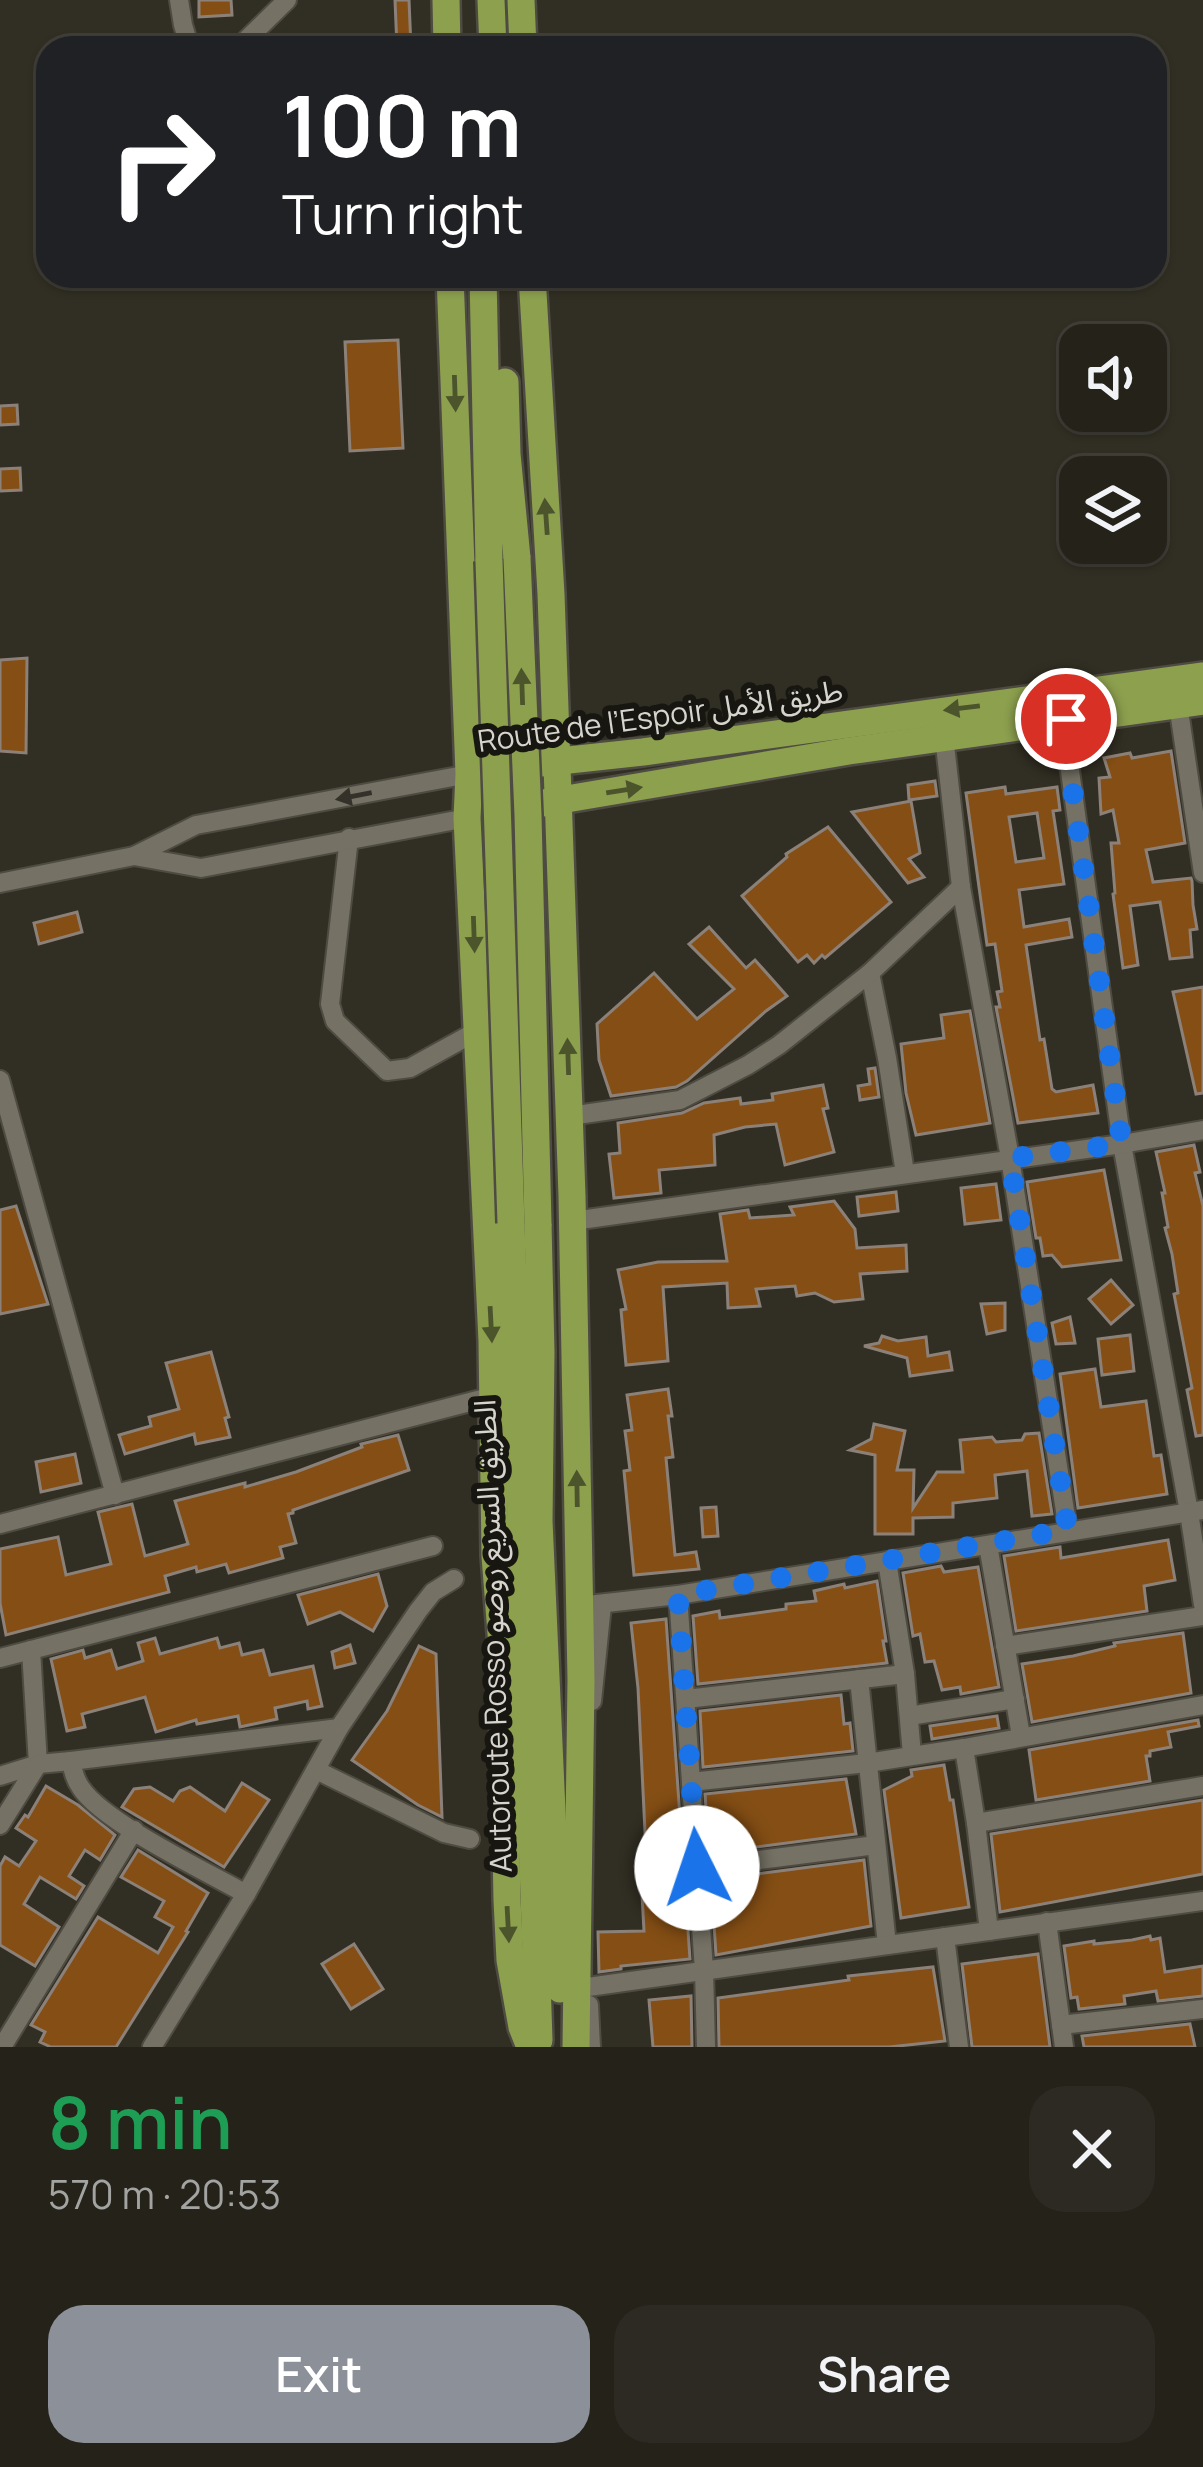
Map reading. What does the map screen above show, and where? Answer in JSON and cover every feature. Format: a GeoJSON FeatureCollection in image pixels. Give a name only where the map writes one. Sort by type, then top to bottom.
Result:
{"type":"FeatureCollection","features":[{"type":"Feature","properties":{"kind":"highway"},"geometry":{"type":"LineString","coordinates":[[446,0],[447,36]]}},
{"type":"Feature","properties":{"kind":"highway"},"geometry":{"type":"LineString","coordinates":[[474,0],[476,36]]}},
{"type":"Feature","properties":{"kind":"highway"},"geometry":{"type":"LineString","coordinates":[[491,0],[492,36]]}},
{"type":"Feature","properties":{"kind":"highway"},"geometry":{"type":"LineString","coordinates":[[521,0],[522,36]]}},
{"type":"Feature","properties":{"kind":"highway"},"geometry":{"type":"LineString","coordinates":[[450,288],[467,818],[494,1396],[508,1920],[522,2027],[534,2047]]}},
{"type":"Feature","properties":{"kind":"highway"},"geometry":{"type":"LineString","coordinates":[[484,288],[503,559],[525,1223]]}},
{"type":"Feature","properties":{"kind":"highway"},"geometry":{"type":"LineString","coordinates":[[501,288],[507,454],[503,559]]}},
{"type":"Feature","properties":{"kind":"highway"},"geometry":{"type":"LineString","coordinates":[[533,288],[551,594],[572,1221],[591,1605],[576,2047]]}},
{"type":"Feature","properties":{"kind":"highway","name":"Route de l’Espoir طريق الأمل"},"geometry":{"type":"LineString","coordinates":[[469,774],[1203,676]]}},
{"type":"Feature","properties":{"kind":"highway","name":"Route de l’Espoir طريق الأمل"},"geometry":{"type":"LineString","coordinates":[[467,818],[849,751],[1191,703]]}},
{"type":"Feature","properties":{"kind":"highway","name":"Autoroute Rosso الطريق السريع روصو"},"geometry":{"type":"LineString","coordinates":[[525,1223],[534,2047]]}},
{"type":"Feature","properties":{"kind":"highway","name":"Autoroute Rosso الطريق السريع روصو"},"geometry":{"type":"LineString","coordinates":[[525,1223],[542,1352],[539,1521],[562,2047]]}},
{"type":"Feature","properties":{"kind":"street"},"geometry":{"type":"LineString","coordinates":[[179,0],[186,36]]}},
{"type":"Feature","properties":{"kind":"street"},"geometry":{"type":"LineString","coordinates":[[250,36],[287,0]]}},
{"type":"Feature","properties":{"kind":"street"},"geometry":{"type":"LineString","coordinates":[[1191,703],[1203,873]]}},
{"type":"Feature","properties":{"kind":"street"},"geometry":{"type":"LineString","coordinates":[[1066,719],[1122,1144],[1196,1511],[1203,1605]]}},
{"type":"Feature","properties":{"kind":"street"},"geometry":{"type":"LineString","coordinates":[[944,736],[961,886],[1010,1158],[1068,1530]]}},
{"type":"Feature","properties":{"kind":"street","name":"Route de l’Espoir طريق الأمل"},"geometry":{"type":"LineString","coordinates":[[0,883],[134,856],[196,825],[469,774]]}},
{"type":"Feature","properties":{"kind":"street","name":"Route de l’Espoir طريق الأمل"},"geometry":{"type":"LineString","coordinates":[[134,856],[201,868],[467,818]]}},
{"type":"Feature","properties":{"kind":"street"},"geometry":{"type":"LineString","coordinates":[[349,838],[330,1004],[335,1021],[387,1070],[398,1071],[477,1031]]}},
{"type":"Feature","properties":{"kind":"street"},"geometry":{"type":"LineString","coordinates":[[570,1116],[680,1100],[716,1083],[779,1045],[870,973],[961,886]]}},
{"type":"Feature","properties":{"kind":"street"},"geometry":{"type":"LineString","coordinates":[[870,973],[905,1173]]}},
{"type":"Feature","properties":{"kind":"street"},"geometry":{"type":"LineString","coordinates":[[0,1080],[116,1496]]}},
{"type":"Feature","properties":{"kind":"street"},"geometry":{"type":"LineString","coordinates":[[572,1221],[1203,1130]]}},
{"type":"Feature","properties":{"kind":"street"},"geometry":{"type":"LineString","coordinates":[[0,1524],[494,1396]]}},
{"type":"Feature","properties":{"kind":"street"},"geometry":{"type":"LineString","coordinates":[[591,2047],[591,1605],[1196,1511]]}},
{"type":"Feature","properties":{"kind":"street"},"geometry":{"type":"LineString","coordinates":[[988,1545],[1021,1736]]}},
{"type":"Feature","properties":{"kind":"street"},"geometry":{"type":"LineString","coordinates":[[0,1658],[433,1546]]}},
{"type":"Feature","properties":{"kind":"street"},"geometry":{"type":"LineString","coordinates":[[887,1561],[912,1755]]}},
{"type":"Feature","properties":{"kind":"street"},"geometry":{"type":"LineString","coordinates":[[152,2047],[246,1894],[339,1728],[418,1611],[433,1592],[454,1580]]}},
{"type":"Feature","properties":{"kind":"street"},"geometry":{"type":"LineString","coordinates":[[678,1595],[706,2047]]}},
{"type":"Feature","properties":{"kind":"street"},"geometry":{"type":"LineString","coordinates":[[1005,1646],[1203,1616]]}},
{"type":"Feature","properties":{"kind":"street"},"geometry":{"type":"LineString","coordinates":[[0,1825],[38,1764],[31,1650]]}},
{"type":"Feature","properties":{"kind":"street"},"geometry":{"type":"LineString","coordinates":[[686,1699],[905,1674]]}},
{"type":"Feature","properties":{"kind":"street"},"geometry":{"type":"LineString","coordinates":[[859,1678],[887,1945]]}},
{"type":"Feature","properties":{"kind":"street"},"geometry":{"type":"LineString","coordinates":[[909,1716],[1015,1699]]}},
{"type":"Feature","properties":{"kind":"street"},"geometry":{"type":"LineString","coordinates":[[691,1782],[867,1763],[1203,1705]]}},
{"type":"Feature","properties":{"kind":"street"},"geometry":{"type":"LineString","coordinates":[[0,1776],[38,1764],[339,1728]]}},
{"type":"Feature","properties":{"kind":"street"},"geometry":{"type":"LineString","coordinates":[[964,1748],[989,1931]]}},
{"type":"Feature","properties":{"kind":"street"},"geometry":{"type":"LineString","coordinates":[[71,1761],[83,1792],[134,1831],[246,1894]]}},
{"type":"Feature","properties":{"kind":"street"},"geometry":{"type":"LineString","coordinates":[[316,1770],[444,1832],[470,1839]]}},
{"type":"Feature","properties":{"kind":"street"},"geometry":{"type":"LineString","coordinates":[[976,1823],[1203,1786]]}},
{"type":"Feature","properties":{"kind":"street"},"geometry":{"type":"LineString","coordinates":[[2,2047],[134,1831]]}},
{"type":"Feature","properties":{"kind":"street"},"geometry":{"type":"LineString","coordinates":[[697,1868],[876,1845]]}},
{"type":"Feature","properties":{"kind":"street"},"geometry":{"type":"LineString","coordinates":[[588,1987],[1203,1901]]}},
{"type":"Feature","properties":{"kind":"street"},"geometry":{"type":"LineString","coordinates":[[1047,1922],[1064,2047]]}},
{"type":"Feature","properties":{"kind":"street"},"geometry":{"type":"LineString","coordinates":[[945,1936],[959,2047]]}},
{"type":"Feature","properties":{"kind":"street"},"geometry":{"type":"LineString","coordinates":[[1061,2025],[1203,2009]]}},
{"type":"Feature","properties":{"kind":"building"},"geometry":{"type":"Polygon","coordinates":[[[199,0],[231,0],[232,15],[199,17],[199,0]]]}},
{"type":"Feature","properties":{"kind":"building"},"geometry":{"type":"Polygon","coordinates":[[[395,0],[409,0],[410,36],[396,36],[395,0]]]}},
{"type":"Feature","properties":{"kind":"building"},"geometry":{"type":"Polygon","coordinates":[[[398,340],[403,448],[350,451],[345,342],[398,340]]]}},
{"type":"Feature","properties":{"kind":"building"},"geometry":{"type":"Polygon","coordinates":[[[17,405],[18,424],[0,425],[0,406],[17,405]]]}},
{"type":"Feature","properties":{"kind":"building"},"geometry":{"type":"Polygon","coordinates":[[[20,468],[21,490],[0,491],[0,469],[20,468]]]}},
{"type":"Feature","properties":{"kind":"building"},"geometry":{"type":"Polygon","coordinates":[[[27,658],[26,753],[0,751],[0,660],[27,658]]]}},
{"type":"Feature","properties":{"kind":"building"},"geometry":{"type":"Polygon","coordinates":[[[1171,751],[1185,843],[1146,850],[1153,882],[1191,878],[1197,929],[1190,930],[1192,957],[1170,959],[1160,902],[1130,906],[1138,965],[1123,968],[1111,843],[1119,843],[1113,810],[1101,814],[1099,778],[1110,777],[1104,758],[1171,751]]]}},
{"type":"Feature","properties":{"kind":"building"},"geometry":{"type":"Polygon","coordinates":[[[935,781],[937,796],[909,800],[908,785],[935,781]]]}},
{"type":"Feature","properties":{"kind":"building"},"geometry":{"type":"Polygon","coordinates":[[[1005,787],[1006,794],[1057,787],[1060,810],[1053,811],[1064,884],[1019,890],[1024,927],[1069,919],[1072,937],[1026,945],[1040,1040],[1044,1039],[1052,1089],[1093,1085],[1098,1113],[1018,1123],[996,1007],[1000,1007],[997,992],[1002,991],[995,944],[987,945],[966,793],[1005,787]],[[1037,813],[1009,817],[1016,862],[1044,858],[1037,813]]]}},
{"type":"Feature","properties":{"kind":"building"},"geometry":{"type":"Polygon","coordinates":[[[911,801],[920,853],[909,859],[924,877],[908,883],[852,812],[911,801]]]}},
{"type":"Feature","properties":{"kind":"building"},"geometry":{"type":"Polygon","coordinates":[[[828,827],[891,902],[825,958],[822,955],[814,963],[807,955],[798,962],[742,896],[786,854],[828,827]]]}},
{"type":"Feature","properties":{"kind":"building"},"geometry":{"type":"Polygon","coordinates":[[[77,912],[82,932],[39,944],[34,923],[77,912]]]}},
{"type":"Feature","properties":{"kind":"building"},"geometry":{"type":"Polygon","coordinates":[[[709,927],[746,968],[755,960],[787,996],[687,1081],[676,1087],[611,1096],[599,1060],[597,1024],[654,973],[697,1019],[734,989],[689,944],[709,927]]]}},
{"type":"Feature","properties":{"kind":"building"},"geometry":{"type":"Polygon","coordinates":[[[1203,987],[1203,1093],[1196,1094],[1173,992],[1203,987]]]}},
{"type":"Feature","properties":{"kind":"building"},"geometry":{"type":"Polygon","coordinates":[[[970,1011],[990,1123],[916,1135],[901,1044],[944,1038],[941,1015],[970,1011]]]}},
{"type":"Feature","properties":{"kind":"building"},"geometry":{"type":"Polygon","coordinates":[[[875,1068],[879,1097],[860,1100],[858,1086],[870,1084],[868,1069],[875,1068]]]}},
{"type":"Feature","properties":{"kind":"building"},"geometry":{"type":"Polygon","coordinates":[[[823,1085],[828,1108],[823,1109],[834,1152],[785,1165],[776,1124],[745,1127],[714,1135],[715,1165],[659,1170],[661,1193],[614,1198],[609,1154],[620,1153],[618,1123],[682,1113],[704,1103],[773,1100],[772,1094],[823,1085]]]}},
{"type":"Feature","properties":{"kind":"building"},"geometry":{"type":"Polygon","coordinates":[[[1194,1145],[1203,1206],[1203,1435],[1196,1436],[1156,1152],[1194,1145]]]}},
{"type":"Feature","properties":{"kind":"building"},"geometry":{"type":"Polygon","coordinates":[[[1104,1170],[1121,1260],[1062,1267],[1052,1255],[1043,1256],[1027,1182],[1104,1170]]]}},
{"type":"Feature","properties":{"kind":"building"},"geometry":{"type":"Polygon","coordinates":[[[996,1184],[1001,1220],[965,1224],[961,1188],[996,1184]]]}},
{"type":"Feature","properties":{"kind":"building"},"geometry":{"type":"Polygon","coordinates":[[[896,1192],[898,1211],[859,1216],[857,1197],[896,1192]]]}},
{"type":"Feature","properties":{"kind":"building"},"geometry":{"type":"Polygon","coordinates":[[[834,1201],[855,1229],[857,1248],[906,1245],[907,1271],[860,1274],[863,1299],[834,1302],[815,1293],[797,1296],[795,1286],[756,1289],[760,1306],[728,1308],[727,1283],[663,1287],[668,1361],[626,1365],[621,1310],[626,1309],[618,1270],[658,1262],[727,1261],[720,1214],[748,1210],[750,1218],[794,1215],[790,1207],[834,1201]]]}},
{"type":"Feature","properties":{"kind":"building"},"geometry":{"type":"Polygon","coordinates":[[[16,1206],[48,1304],[0,1314],[0,1210],[16,1206]]]}},
{"type":"Feature","properties":{"kind":"building"},"geometry":{"type":"Polygon","coordinates":[[[1111,1280],[1133,1305],[1111,1324],[1089,1299],[1111,1280]]]}},
{"type":"Feature","properties":{"kind":"building"},"geometry":{"type":"Polygon","coordinates":[[[1005,1303],[1005,1330],[987,1334],[981,1304],[1005,1303]]]}},
{"type":"Feature","properties":{"kind":"building"},"geometry":{"type":"Polygon","coordinates":[[[1070,1317],[1075,1343],[1056,1344],[1052,1323],[1070,1317]]]}},
{"type":"Feature","properties":{"kind":"building"},"geometry":{"type":"Polygon","coordinates":[[[1130,1335],[1134,1371],[1102,1375],[1098,1339],[1130,1335]]]}},
{"type":"Feature","properties":{"kind":"building"},"geometry":{"type":"Polygon","coordinates":[[[882,1336],[898,1341],[926,1337],[928,1356],[949,1352],[952,1370],[910,1376],[907,1358],[864,1346],[879,1343],[882,1336]]]}},
{"type":"Feature","properties":{"kind":"building"},"geometry":{"type":"Polygon","coordinates":[[[211,1352],[230,1437],[196,1444],[194,1434],[125,1454],[119,1435],[151,1426],[149,1417],[179,1409],[166,1363],[211,1352]]]}},
{"type":"Feature","properties":{"kind":"building"},"geometry":{"type":"Polygon","coordinates":[[[1095,1369],[1101,1407],[1146,1401],[1154,1456],[1161,1455],[1167,1494],[1078,1508],[1060,1374],[1095,1369]]]}},
{"type":"Feature","properties":{"kind":"building"},"geometry":{"type":"Polygon","coordinates":[[[668,1389],[673,1457],[666,1458],[675,1555],[696,1552],[699,1569],[634,1575],[624,1471],[630,1470],[625,1431],[632,1430],[627,1395],[668,1389]]]}},
{"type":"Feature","properties":{"kind":"building"},"geometry":{"type":"Polygon","coordinates":[[[874,1424],[905,1431],[897,1470],[914,1470],[913,1508],[937,1472],[963,1472],[960,1440],[1022,1440],[1025,1434],[1039,1433],[1052,1514],[1032,1516],[1027,1471],[995,1475],[997,1498],[953,1503],[953,1517],[913,1518],[913,1534],[875,1534],[875,1455],[850,1450],[871,1439],[874,1424]]]}},
{"type":"Feature","properties":{"kind":"building"},"geometry":{"type":"Polygon","coordinates":[[[398,1435],[409,1470],[293,1510],[288,1514],[296,1543],[280,1547],[283,1558],[229,1573],[226,1564],[197,1572],[196,1567],[165,1576],[169,1592],[6,1635],[0,1603],[0,1549],[58,1537],[66,1575],[111,1564],[98,1512],[132,1504],[145,1556],[188,1544],[175,1501],[296,1472],[361,1444],[398,1435]]]}},
{"type":"Feature","properties":{"kind":"building"},"geometry":{"type":"Polygon","coordinates":[[[75,1454],[81,1483],[41,1492],[36,1462],[75,1454]]]}},
{"type":"Feature","properties":{"kind":"building"},"geometry":{"type":"Polygon","coordinates":[[[716,1507],[718,1536],[703,1537],[701,1508],[716,1507]]]}},
{"type":"Feature","properties":{"kind":"building"},"geometry":{"type":"Polygon","coordinates":[[[1168,1540],[1175,1580],[1144,1586],[1147,1611],[1016,1631],[1004,1556],[1060,1547],[1061,1558],[1168,1540]]]}},
{"type":"Feature","properties":{"kind":"building"},"geometry":{"type":"Polygon","coordinates":[[[941,1566],[944,1572],[978,1567],[999,1687],[961,1694],[960,1687],[942,1690],[934,1661],[925,1662],[920,1634],[913,1636],[903,1573],[941,1566]]]}},
{"type":"Feature","properties":{"kind":"building"},"geometry":{"type":"Polygon","coordinates":[[[378,1574],[387,1606],[373,1631],[340,1612],[308,1624],[298,1595],[378,1574]]]}},
{"type":"Feature","properties":{"kind":"building"},"geometry":{"type":"Polygon","coordinates":[[[877,1581],[887,1663],[698,1684],[693,1616],[719,1611],[720,1618],[786,1609],[786,1604],[816,1601],[814,1591],[877,1581]]]}},
{"type":"Feature","properties":{"kind":"building"},"geometry":{"type":"Polygon","coordinates":[[[666,1619],[690,1959],[599,1972],[598,1932],[644,1931],[641,1876],[647,1873],[631,1623],[666,1619]]]}},
{"type":"Feature","properties":{"kind":"building"},"geometry":{"type":"Polygon","coordinates":[[[1183,1633],[1191,1693],[1032,1722],[1022,1664],[1183,1633]]]}},
{"type":"Feature","properties":{"kind":"building"},"geometry":{"type":"Polygon","coordinates":[[[155,1638],[160,1654],[217,1638],[220,1648],[239,1643],[242,1655],[263,1650],[270,1675],[313,1666],[322,1706],[308,1709],[307,1701],[275,1708],[277,1719],[240,1727],[238,1716],[197,1724],[196,1720],[156,1732],[145,1697],[82,1714],[85,1727],[67,1731],[51,1659],[83,1650],[85,1658],[111,1650],[117,1669],[143,1661],[138,1643],[155,1638]]]}},
{"type":"Feature","properties":{"kind":"building"},"geometry":{"type":"Polygon","coordinates":[[[350,1645],[355,1663],[335,1668],[332,1652],[350,1645]]]}},
{"type":"Feature","properties":{"kind":"building"},"geometry":{"type":"Polygon","coordinates":[[[419,1646],[436,1654],[442,1817],[352,1760],[387,1711],[419,1646]]]}},
{"type":"Feature","properties":{"kind":"building"},"geometry":{"type":"Polygon","coordinates":[[[841,1695],[853,1751],[703,1767],[700,1711],[841,1695]]]}},
{"type":"Feature","properties":{"kind":"building"},"geometry":{"type":"Polygon","coordinates":[[[997,1716],[999,1728],[932,1739],[930,1726],[997,1716]]]}},
{"type":"Feature","properties":{"kind":"building"},"geometry":{"type":"Polygon","coordinates":[[[1198,1720],[1199,1726],[1168,1732],[1171,1747],[1146,1756],[1150,1781],[1036,1800],[1029,1750],[1198,1720]]]}},
{"type":"Feature","properties":{"kind":"building"},"geometry":{"type":"Polygon","coordinates":[[[944,1765],[969,1907],[901,1918],[884,1790],[912,1776],[911,1770],[944,1765]]]}},
{"type":"Feature","properties":{"kind":"building"},"geometry":{"type":"Polygon","coordinates":[[[846,1779],[856,1834],[709,1853],[705,1794],[846,1779]]]}},
{"type":"Feature","properties":{"kind":"building"},"geometry":{"type":"Polygon","coordinates":[[[242,1783],[269,1800],[224,1867],[122,1807],[134,1789],[150,1787],[173,1801],[190,1787],[225,1811],[242,1783]]]}},
{"type":"Feature","properties":{"kind":"building"},"geometry":{"type":"Polygon","coordinates":[[[46,1786],[115,1835],[100,1860],[85,1850],[69,1876],[84,1886],[76,1899],[40,1877],[24,1904],[59,1927],[35,1966],[0,1945],[0,1866],[5,1857],[19,1866],[36,1841],[16,1828],[46,1786]]]}},
{"type":"Feature","properties":{"kind":"building"},"geometry":{"type":"Polygon","coordinates":[[[1203,1800],[1203,1874],[1000,1912],[991,1834],[1203,1800]]]}},
{"type":"Feature","properties":{"kind":"building"},"geometry":{"type":"Polygon","coordinates":[[[138,1850],[208,1893],[116,2047],[51,2047],[40,2042],[45,2032],[31,2025],[98,1917],[158,1953],[173,1927],[155,1917],[164,1901],[121,1877],[138,1850]]]}},
{"type":"Feature","properties":{"kind":"building"},"geometry":{"type":"Polygon","coordinates":[[[864,1860],[871,1926],[716,1955],[711,1880],[864,1860]]]}},
{"type":"Feature","properties":{"kind":"building"},"geometry":{"type":"Polygon","coordinates":[[[1150,1936],[1151,1940],[1160,1938],[1165,1972],[1203,1966],[1203,1996],[1158,2001],[1156,1991],[1124,1996],[1125,2004],[1079,2009],[1077,1997],[1071,1998],[1064,1946],[1150,1936]]]}},
{"type":"Feature","properties":{"kind":"building"},"geometry":{"type":"Polygon","coordinates":[[[354,1944],[383,1989],[351,2009],[322,1964],[354,1944]]]}},
{"type":"Feature","properties":{"kind":"building"},"geometry":{"type":"Polygon","coordinates":[[[1038,1954],[1050,2047],[972,2047],[962,1964],[1038,1954]]]}},
{"type":"Feature","properties":{"kind":"building"},"geometry":{"type":"Polygon","coordinates":[[[933,1967],[945,2041],[889,2047],[719,2047],[718,1998],[933,1967]]]}},
{"type":"Feature","properties":{"kind":"building"},"geometry":{"type":"Polygon","coordinates":[[[691,1996],[692,2047],[653,2047],[649,2000],[691,1996]]]}},
{"type":"Feature","properties":{"kind":"building"},"geometry":{"type":"Polygon","coordinates":[[[1190,2024],[1195,2047],[1084,2047],[1082,2036],[1190,2024]]]}},
{"type":"Feature","properties":{"kind":"route"},"geometry":{"type":"LineString","coordinates":[[697,1868],[678,1595],[1068,1530],[1010,1158],[1122,1144],[1066,719]]}}]}
